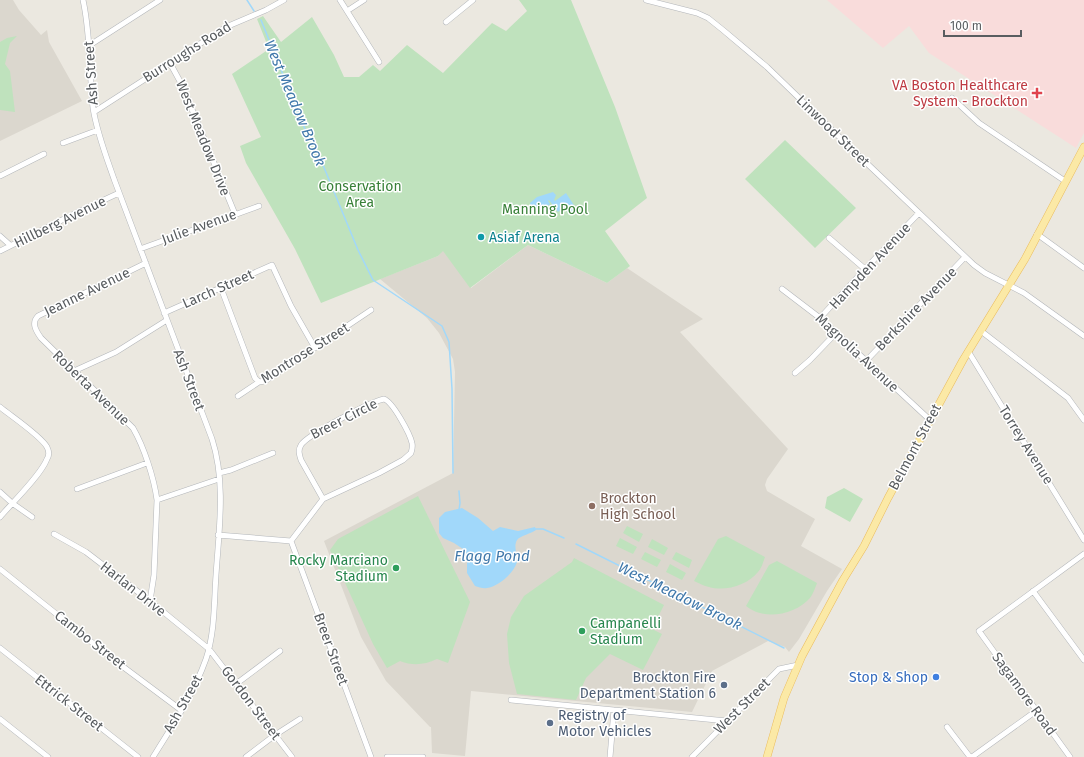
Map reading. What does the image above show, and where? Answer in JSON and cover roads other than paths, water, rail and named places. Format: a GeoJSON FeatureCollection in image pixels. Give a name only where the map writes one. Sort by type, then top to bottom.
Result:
{"type":"FeatureCollection","features":[{"type":"Feature","properties":{"kind":"main road","name":"Belmont Street"},"geometry":{"type":"LineString","coordinates":[[767,757],[784,698],[798,665],[841,584],[864,546],[888,498],[968,351],[1008,286],[1084,147]]}},
{"type":"Feature","properties":{"kind":"street"},"geometry":{"type":"LineString","coordinates":[[84,2],[90,0]]}},
{"type":"Feature","properties":{"kind":"street"},"geometry":{"type":"LineString","coordinates":[[90,45],[160,0]]}},
{"type":"Feature","properties":{"kind":"street","name":"Burroughs Road"},"geometry":{"type":"LineString","coordinates":[[94,112],[226,27],[266,10],[284,0]]}},
{"type":"Feature","properties":{"kind":"street"},"geometry":{"type":"LineString","coordinates":[[340,0],[379,62]]}},
{"type":"Feature","properties":{"kind":"street"},"geometry":{"type":"LineString","coordinates":[[347,11],[364,0]]}},
{"type":"Feature","properties":{"kind":"street"},"geometry":{"type":"LineString","coordinates":[[446,22],[473,0]]}},
{"type":"Feature","properties":{"kind":"street","name":"Linwood Street"},"geometry":{"type":"LineString","coordinates":[[646,0],[697,13],[708,18],[767,67],[965,257],[985,273],[1024,293],[1084,336]]}},
{"type":"Feature","properties":{"kind":"street","name":"Ash Street"},"geometry":{"type":"LineString","coordinates":[[84,2],[90,45],[94,112],[98,130],[119,193],[212,439],[219,472],[218,535],[213,629],[209,649],[199,676],[153,757]]}},
{"type":"Feature","properties":{"kind":"street","name":"West Meadow Drive"},"geometry":{"type":"LineString","coordinates":[[170,63],[182,85],[235,214]]}},
{"type":"Feature","properties":{"kind":"street"},"geometry":{"type":"LineString","coordinates":[[952,98],[979,123],[1065,181]]}},
{"type":"Feature","properties":{"kind":"street"},"geometry":{"type":"LineString","coordinates":[[63,143],[98,130]]}},
{"type":"Feature","properties":{"kind":"street"},"geometry":{"type":"LineString","coordinates":[[0,176],[44,154]]}},
{"type":"Feature","properties":{"kind":"street","name":"Hillberg Avenue"},"geometry":{"type":"LineString","coordinates":[[0,251],[119,193]]}},
{"type":"Feature","properties":{"kind":"street","name":"Julie Avenue"},"geometry":{"type":"LineString","coordinates":[[140,249],[258,206]]}},
{"type":"Feature","properties":{"kind":"street","name":"Hampden Avenue"},"geometry":{"type":"LineString","coordinates":[[820,318],[919,213]]}},
{"type":"Feature","properties":{"kind":"street"},"geometry":{"type":"LineString","coordinates":[[1037,234],[1084,268]]}},
{"type":"Feature","properties":{"kind":"street"},"geometry":{"type":"LineString","coordinates":[[0,236],[10,245]]}},
{"type":"Feature","properties":{"kind":"street"},"geometry":{"type":"LineString","coordinates":[[829,238],[865,269]]}},
{"type":"Feature","properties":{"kind":"street","name":"Berkshire Avenue"},"geometry":{"type":"LineString","coordinates":[[866,361],[965,257]]}},
{"type":"Feature","properties":{"kind":"street","name":"Jeanne Avenue"},"geometry":{"type":"LineString","coordinates":[[34,325],[38,316],[146,263]]}},
{"type":"Feature","properties":{"kind":"street","name":"Larch Street"},"geometry":{"type":"LineString","coordinates":[[164,313],[272,265],[291,306],[315,348]]}},
{"type":"Feature","properties":{"kind":"street"},"geometry":{"type":"LineString","coordinates":[[221,288],[255,378],[259,382]]}},
{"type":"Feature","properties":{"kind":"street","name":"Magnolia Avenue"},"geometry":{"type":"LineString","coordinates":[[782,289],[820,318],[930,420]]}},
{"type":"Feature","properties":{"kind":"street","name":"Montrose Street"},"geometry":{"type":"LineString","coordinates":[[238,396],[259,382],[265,381],[371,310]]}},
{"type":"Feature","properties":{"kind":"street"},"geometry":{"type":"LineString","coordinates":[[74,371],[116,352],[167,320]]}},
{"type":"Feature","properties":{"kind":"street","name":"Roberta Avenue"},"geometry":{"type":"LineString","coordinates":[[34,325],[41,338],[130,424],[140,441],[153,481],[157,500],[154,576],[150,601]]}},
{"type":"Feature","properties":{"kind":"street"},"geometry":{"type":"LineString","coordinates":[[981,331],[1068,398],[1084,420]]}},
{"type":"Feature","properties":{"kind":"street"},"geometry":{"type":"LineString","coordinates":[[795,373],[836,333]]}},
{"type":"Feature","properties":{"kind":"street","name":"Torrey Avenue"},"geometry":{"type":"LineString","coordinates":[[968,351],[1084,540]]}},
{"type":"Feature","properties":{"kind":"street","name":"Breer Circle"},"geometry":{"type":"LineString","coordinates":[[290,540],[323,499],[357,484],[403,460],[411,453],[413,446],[411,439],[396,410],[388,401],[384,399],[372,403],[314,434],[302,444],[299,450],[301,460],[323,499]]}},
{"type":"Feature","properties":{"kind":"street"},"geometry":{"type":"LineString","coordinates":[[0,407],[38,437],[46,446],[48,453],[47,460],[41,470],[0,517]]}},
{"type":"Feature","properties":{"kind":"street"},"geometry":{"type":"LineString","coordinates":[[219,472],[232,470],[272,453]]}},
{"type":"Feature","properties":{"kind":"street"},"geometry":{"type":"LineString","coordinates":[[77,489],[147,464]]}},
{"type":"Feature","properties":{"kind":"street"},"geometry":{"type":"LineString","coordinates":[[157,500],[219,479]]}},
{"type":"Feature","properties":{"kind":"street"},"geometry":{"type":"LineString","coordinates":[[0,492],[12,503],[32,517]]}},
{"type":"Feature","properties":{"kind":"street","name":"Harlan Drive"},"geometry":{"type":"LineString","coordinates":[[54,534],[86,552],[209,649]]}},
{"type":"Feature","properties":{"kind":"street"},"geometry":{"type":"LineString","coordinates":[[218,535],[290,540]]}},
{"type":"Feature","properties":{"kind":"street","name":"Breer Street"},"geometry":{"type":"LineString","coordinates":[[290,540],[370,757]]}},
{"type":"Feature","properties":{"kind":"street"},"geometry":{"type":"LineString","coordinates":[[1084,554],[1033,591],[1084,660]]}},
{"type":"Feature","properties":{"kind":"street","name":"Cambo Street"},"geometry":{"type":"LineString","coordinates":[[0,569],[114,660],[181,710]]}},
{"type":"Feature","properties":{"kind":"street","name":"Sagamore Road"},"geometry":{"type":"LineString","coordinates":[[1033,591],[979,631],[1070,757]]}},
{"type":"Feature","properties":{"kind":"street","name":"Ettrick Street"},"geometry":{"type":"LineString","coordinates":[[0,648],[138,757]]}},
{"type":"Feature","properties":{"kind":"street","name":"Gordon Street"},"geometry":{"type":"LineString","coordinates":[[209,649],[292,757]]}},
{"type":"Feature","properties":{"kind":"street"},"geometry":{"type":"LineString","coordinates":[[236,684],[280,650]]}},
{"type":"Feature","properties":{"kind":"street","name":"West Street"},"geometry":{"type":"LineString","coordinates":[[692,757],[779,669],[798,665]]}},
{"type":"Feature","properties":{"kind":"street"},"geometry":{"type":"LineString","coordinates":[[511,700],[727,721]]}},
{"type":"Feature","properties":{"kind":"street"},"geometry":{"type":"LineString","coordinates":[[610,757],[614,710]]}},
{"type":"Feature","properties":{"kind":"street"},"geometry":{"type":"LineString","coordinates":[[947,727],[971,757],[1036,711]]}},
{"type":"Feature","properties":{"kind":"street"},"geometry":{"type":"LineString","coordinates":[[0,719],[48,757]]}},
{"type":"Feature","properties":{"kind":"street"},"geometry":{"type":"LineString","coordinates":[[246,757],[275,735],[300,719]]}},
{"type":"Feature","properties":{"kind":"street"},"geometry":{"type":"LineString","coordinates":[[387,757],[423,757]]}},
{"type":"Feature","properties":{"kind":"water"},"geometry":{"type":"Polygon","coordinates":[[[553,192],[556,195],[555,201],[566,193],[577,210],[570,215],[564,207],[558,212],[549,200],[548,201],[550,204],[542,211],[537,212],[532,210],[530,203],[537,197],[553,192]]]}},
{"type":"Feature","properties":{"kind":"water","name":"Flagg Pond"},"geometry":{"type":"Polygon","coordinates":[[[462,508],[478,518],[493,531],[500,527],[518,531],[535,527],[536,530],[517,540],[515,545],[517,562],[513,571],[496,585],[484,588],[475,586],[467,573],[467,555],[463,549],[443,538],[439,533],[439,518],[445,512],[462,508]]]}},
{"type":"Feature","properties":{"kind":"waterway","name":"West Meadow Brook"},"geometry":{"type":"LineString","coordinates":[[247,0],[254,11]]}},
{"type":"Feature","properties":{"kind":"waterway","name":"West Meadow Brook"},"geometry":{"type":"LineString","coordinates":[[261,20],[305,129],[316,148],[358,250],[373,280],[442,326],[449,342],[452,389],[453,473]]}},
{"type":"Feature","properties":{"kind":"waterway","name":"West Meadow Brook"},"geometry":{"type":"LineString","coordinates":[[459,491],[459,510]]}},
{"type":"Feature","properties":{"kind":"waterway","name":"West Meadow Brook"},"geometry":{"type":"LineString","coordinates":[[534,529],[543,529],[564,538]]}},
{"type":"Feature","properties":{"kind":"waterway","name":"West Meadow Brook"},"geometry":{"type":"LineString","coordinates":[[576,544],[784,648]]}},
{"type":"Feature","properties":{"kind":"place","name":"VA Boston Healthcare System - Brockton"},"geometry":{"type":"Point","coordinates":[1037,93]}},
{"type":"Feature","properties":{"kind":"place","name":"Asiaf Arena"},"geometry":{"type":"Point","coordinates":[481,237]}},
{"type":"Feature","properties":{"kind":"place","name":"Brockton High School"},"geometry":{"type":"Point","coordinates":[592,506]}},
{"type":"Feature","properties":{"kind":"place","name":"Rocky Marciano Stadium"},"geometry":{"type":"Point","coordinates":[396,568]}},
{"type":"Feature","properties":{"kind":"place","name":"Campanelli Stadium"},"geometry":{"type":"Point","coordinates":[582,631]}},
{"type":"Feature","properties":{"kind":"place","name":"Stop & Shop"},"geometry":{"type":"Point","coordinates":[936,677]}},
{"type":"Feature","properties":{"kind":"place","name":"Brockton Fire Department Station 6"},"geometry":{"type":"Point","coordinates":[724,685]}},
{"type":"Feature","properties":{"kind":"place","name":"Registry of Motor Vehicles"},"geometry":{"type":"Point","coordinates":[550,723]}},
{"type":"Feature","properties":{"kind":"park label","name":"Conservation Area"},"geometry":{"type":"Point","coordinates":[360,194]}},
{"type":"Feature","properties":{"kind":"park label","name":"Manning Pool"},"geometry":{"type":"Point","coordinates":[545,209]}}]}
